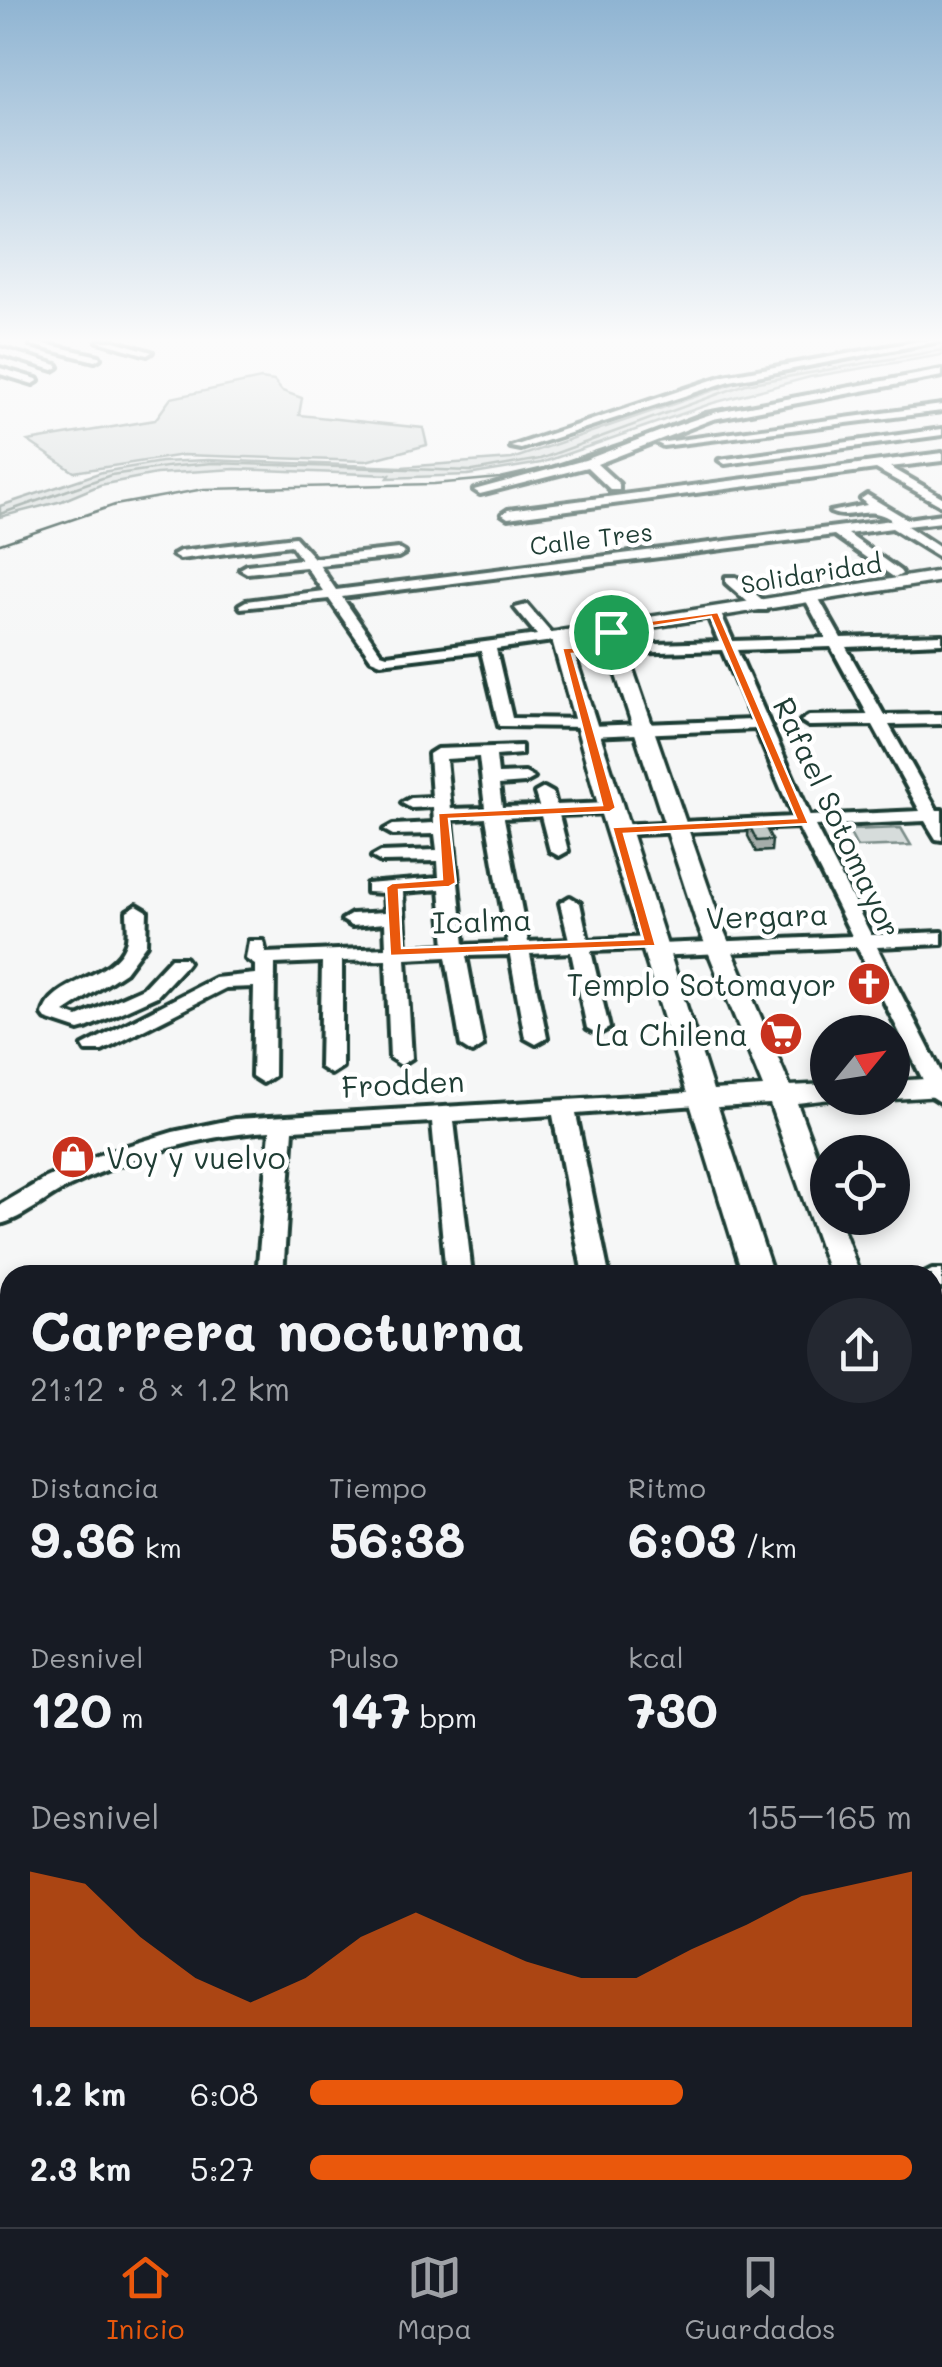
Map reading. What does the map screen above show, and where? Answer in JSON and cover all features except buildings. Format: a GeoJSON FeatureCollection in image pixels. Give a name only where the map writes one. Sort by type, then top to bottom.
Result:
{"type":"FeatureCollection","features":[{"type":"Feature","properties":{"kind":"main road","name":"Solidaridad"},"geometry":{"type":"LineString","coordinates":[[558,642],[614,639],[714,614],[942,576]]}},
{"type":"Feature","properties":{"kind":"main road"},"geometry":{"type":"LineString","coordinates":[[614,639],[674,827],[718,947],[780,1095],[841,1265]]}},
{"type":"Feature","properties":{"kind":"main road"},"geometry":{"type":"LineString","coordinates":[[558,642],[589,727],[616,830],[755,1265]]}},
{"type":"Feature","properties":{"kind":"main road"},"geometry":{"type":"LineString","coordinates":[[910,1090],[941,1090]]}},
{"type":"Feature","properties":{"kind":"main road","name":"Frodden"},"geometry":{"type":"LineString","coordinates":[[704,1099],[810,1093]]}},
{"type":"Feature","properties":{"kind":"street"},"geometry":{"type":"LineString","coordinates":[[517,447],[523,445]]}},
{"type":"Feature","properties":{"kind":"street"},"geometry":{"type":"LineString","coordinates":[[480,490],[589,464],[632,445]]}},
{"type":"Feature","properties":{"kind":"street"},"geometry":{"type":"LineString","coordinates":[[625,448],[647,445]]}},
{"type":"Feature","properties":{"kind":"street"},"geometry":{"type":"LineString","coordinates":[[699,445],[762,483]]}},
{"type":"Feature","properties":{"kind":"street"},"geometry":{"type":"LineString","coordinates":[[724,460],[835,445]]}},
{"type":"Feature","properties":{"kind":"street"},"geometry":{"type":"LineString","coordinates":[[844,445],[942,502]]}},
{"type":"Feature","properties":{"kind":"street"},"geometry":{"type":"LineString","coordinates":[[508,514],[942,457]]}},
{"type":"Feature","properties":{"kind":"street"},"geometry":{"type":"LineString","coordinates":[[589,464],[615,487]]}},
{"type":"Feature","properties":{"kind":"street"},"geometry":{"type":"LineString","coordinates":[[920,489],[942,486]]}},
{"type":"Feature","properties":{"kind":"street"},"geometry":{"type":"LineString","coordinates":[[836,512],[874,503],[942,555]]}},
{"type":"Feature","properties":{"kind":"street","name":"Calle Tres"},"geometry":{"type":"LineString","coordinates":[[246,605],[942,518]]}},
{"type":"Feature","properties":{"kind":"street"},"geometry":{"type":"LineString","coordinates":[[838,533],[895,574]]}},
{"type":"Feature","properties":{"kind":"street"},"geometry":{"type":"LineString","coordinates":[[180,555],[296,541],[331,593]]}},
{"type":"Feature","properties":{"kind":"street"},"geometry":{"type":"LineString","coordinates":[[248,570],[398,553]]}},
{"type":"Feature","properties":{"kind":"street"},"geometry":{"type":"LineString","coordinates":[[731,580],[762,607]]}},
{"type":"Feature","properties":{"kind":"street","name":"Solidaridad"},"geometry":{"type":"LineString","coordinates":[[331,593],[376,656],[390,661],[558,642]]}},
{"type":"Feature","properties":{"kind":"street"},"geometry":{"type":"LineString","coordinates":[[812,599],[936,816],[942,836]]}},
{"type":"Feature","properties":{"kind":"street"},"geometry":{"type":"LineString","coordinates":[[522,608],[558,642]]}},
{"type":"Feature","properties":{"kind":"street","name":"Rafael Sotomayor"},"geometry":{"type":"LineString","coordinates":[[714,614],[804,822],[941,1090]]}},
{"type":"Feature","properties":{"kind":"street"},"geometry":{"type":"LineString","coordinates":[[614,639],[728,646],[940,636]]}},
{"type":"Feature","properties":{"kind":"street"},"geometry":{"type":"LineString","coordinates":[[488,647],[505,724],[645,729],[760,724]]}},
{"type":"Feature","properties":{"kind":"street"},"geometry":{"type":"LineString","coordinates":[[809,721],[942,718]]}},
{"type":"Feature","properties":{"kind":"street"},"geometry":{"type":"LineString","coordinates":[[472,1046],[456,952],[436,754],[515,750]]}},
{"type":"Feature","properties":{"kind":"street"},"geometry":{"type":"LineString","coordinates":[[487,752],[494,813],[536,1038]]}},
{"type":"Feature","properties":{"kind":"street"},"geometry":{"type":"LineString","coordinates":[[490,780],[525,778]]}},
{"type":"Feature","properties":{"kind":"street"},"geometry":{"type":"LineString","coordinates":[[547,802],[560,850]]}},
{"type":"Feature","properties":{"kind":"street"},"geometry":{"type":"LineString","coordinates":[[393,830],[442,815],[494,813],[547,802],[610,808]]}},
{"type":"Feature","properties":{"kind":"street"},"geometry":{"type":"LineString","coordinates":[[411,803],[442,815]]}},
{"type":"Feature","properties":{"kind":"street"},"geometry":{"type":"LineString","coordinates":[[616,830],[936,816]]}},
{"type":"Feature","properties":{"kind":"street"},"geometry":{"type":"LineString","coordinates":[[381,858],[446,855]]}},
{"type":"Feature","properties":{"kind":"street"},"geometry":{"type":"LineString","coordinates":[[401,1058],[394,917],[383,887],[449,883]]}},
{"type":"Feature","properties":{"kind":"street"},"geometry":{"type":"LineString","coordinates":[[570,903],[598,1028]]}},
{"type":"Feature","properties":{"kind":"street"},"geometry":{"type":"LineString","coordinates":[[94,1046],[163,1014],[186,990],[179,955],[150,992],[79,1024],[53,1015],[55,1006],[118,968],[136,944],[137,911]]}},
{"type":"Feature","properties":{"kind":"street"},"geometry":{"type":"LineString","coordinates":[[352,920],[394,917]]}},
{"type":"Feature","properties":{"kind":"street","name":"Vergara"},"geometry":{"type":"LineString","coordinates":[[652,946],[942,938]]}},
{"type":"Feature","properties":{"kind":"street","name":"Icalma"},"geometry":{"type":"LineString","coordinates":[[163,1014],[260,961],[520,948],[652,946]]}},
{"type":"Feature","properties":{"kind":"street"},"geometry":{"type":"LineString","coordinates":[[331,1067],[332,956]]}},
{"type":"Feature","properties":{"kind":"street"},"geometry":{"type":"LineString","coordinates":[[260,961],[264,1076]]}},
{"type":"Feature","properties":{"kind":"street","name":"Frodden"},"geometry":{"type":"LineString","coordinates":[[0,1216],[38,1192],[98,1165],[170,1140],[235,1126],[704,1099]]}},
{"type":"Feature","properties":{"kind":"street"},"geometry":{"type":"LineString","coordinates":[[563,1107],[594,1265]]}},
{"type":"Feature","properties":{"kind":"street"},"geometry":{"type":"LineString","coordinates":[[442,1114],[458,1265]]}},
{"type":"Feature","properties":{"kind":"street"},"geometry":{"type":"LineString","coordinates":[[271,1265],[282,1123]]}},
{"type":"Feature","properties":{"kind":"shaded area"},"geometry":{"type":"Polygon","coordinates":[[[34,445],[427,445],[366,461],[183,455],[74,472],[34,445]]]}},
{"type":"Feature","properties":{"kind":"shaded area"},"geometry":{"type":"Polygon","coordinates":[[[553,445],[593,445],[541,463],[468,475],[388,478],[390,475],[235,469],[156,474],[100,485],[62,501],[0,517],[0,506],[102,472],[161,462],[402,467],[512,459],[553,445]]]}},
{"type":"Feature","properties":{"kind":"shaded area"},"geometry":{"type":"Polygon","coordinates":[[[901,828],[911,845],[857,847],[848,830],[901,828]]]}},
{"type":"Feature","properties":{"kind":"waterway"},"geometry":{"type":"LineString","coordinates":[[0,514],[111,475],[166,467],[213,463],[473,471],[540,459],[579,445]]}},
{"type":"Feature","properties":{"kind":"railway"},"geometry":{"type":"LineString","coordinates":[[0,544],[115,505],[204,489],[434,484],[500,478],[615,445]]}},
{"type":"Feature","properties":{"kind":"place","name":"Templo Sotomayor"},"geometry":{"type":"Point","coordinates":[869,984]}},
{"type":"Feature","properties":{"kind":"place","name":"La Chilena"},"geometry":{"type":"Point","coordinates":[781,1034]}},
{"type":"Feature","properties":{"kind":"place","name":"Voy y vuelvo"},"geometry":{"type":"Point","coordinates":[73,1157]}},
{"type":"Feature","properties":{"kind":"route"},"geometry":{"type":"LineString","coordinates":[[714,614],[804,822],[616,830],[651,942],[396,953],[392,887],[449,883],[442,816],[610,808],[566,651],[618,649],[611,632],[714,614]]}}]}
